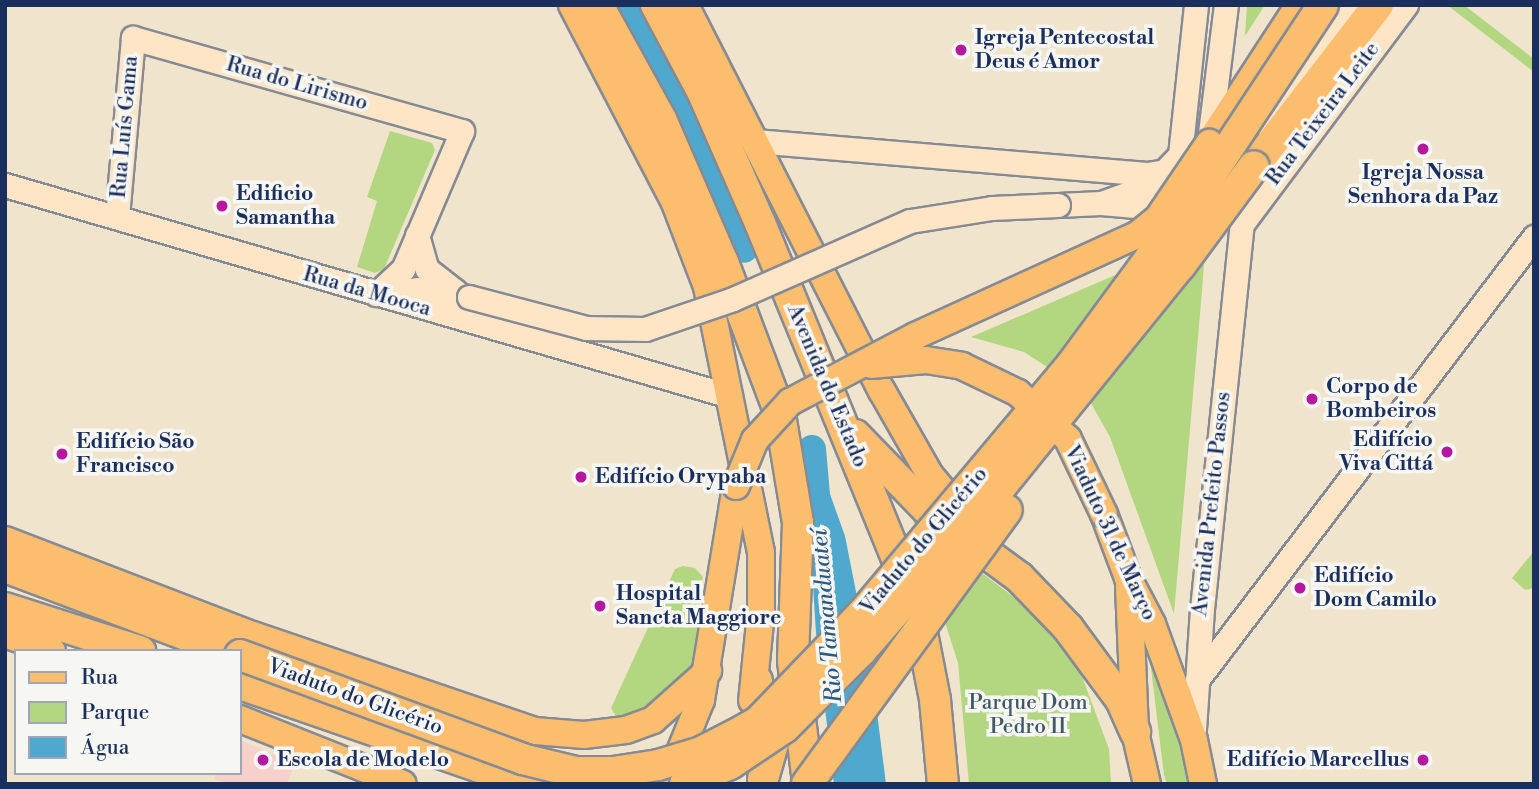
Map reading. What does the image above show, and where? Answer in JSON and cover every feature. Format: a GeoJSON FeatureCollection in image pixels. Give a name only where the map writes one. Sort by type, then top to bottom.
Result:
{"type":"FeatureCollection","features":[{"type":"Feature","properties":{"kind":"highway"},"geometry":{"type":"LineString","coordinates":[[598,5],[661,119],[728,274],[780,414],[799,523],[793,661],[807,784]]}},
{"type":"Feature","properties":{"kind":"highway","name":"Avenida do Estado"},"geometry":{"type":"LineString","coordinates":[[656,5],[702,91],[917,607],[934,688],[943,784]]}},
{"type":"Feature","properties":{"kind":"highway","name":"Viaduto do Glicério"},"geometry":{"type":"LineString","coordinates":[[242,656],[522,759],[576,772],[658,765],[759,721],[864,612],[1072,364],[1206,181],[1323,5]]}},
{"type":"Feature","properties":{"kind":"highway","name":"Viaduto do Glicério"},"geometry":{"type":"LineString","coordinates":[[685,784],[730,764],[785,727],[861,651],[961,536],[1180,266],[1254,166],[1398,6]]}},
{"type":"Feature","properties":{"kind":"highway"},"geometry":{"type":"LineString","coordinates":[[807,784],[1146,325],[1180,266]]}},
{"type":"Feature","properties":{"kind":"highway"},"geometry":{"type":"LineString","coordinates":[[837,414],[929,510],[1019,578],[1095,662],[1135,732]]}},
{"type":"Feature","properties":{"kind":"highway"},"geometry":{"type":"LineString","coordinates":[[5,567],[215,646]]}},
{"type":"Feature","properties":{"kind":"highway"},"geometry":{"type":"LineString","coordinates":[[5,608],[88,649]]}},
{"type":"Feature","properties":{"kind":"highway"},"geometry":{"type":"LineString","coordinates":[[5,608],[134,649]]}},
{"type":"Feature","properties":{"kind":"highway"},"geometry":{"type":"LineString","coordinates":[[762,782],[793,661]]}},
{"type":"Feature","properties":{"kind":"highway"},"geometry":{"type":"LineString","coordinates":[[757,681],[762,782]]}},
{"type":"Feature","properties":{"kind":"highway","name":"Viaduto do Glicério"},"geometry":{"type":"LineString","coordinates":[[242,685],[529,784]]}},
{"type":"Feature","properties":{"kind":"main road"},"geometry":{"type":"LineString","coordinates":[[572,5],[645,140],[691,240],[707,287],[730,396],[761,553],[757,681],[729,784]]}},
{"type":"Feature","properties":{"kind":"main road","name":"Avenida do Estado"},"geometry":{"type":"LineString","coordinates":[[685,5],[930,475],[1019,578]]}},
{"type":"Feature","properties":{"kind":"main road"},"geometry":{"type":"LineString","coordinates":[[1101,202],[1150,185],[1180,155],[1184,139],[1196,5]]}},
{"type":"Feature","properties":{"kind":"main road"},"geometry":{"type":"LineString","coordinates":[[1209,143],[1226,5]]}},
{"type":"Feature","properties":{"kind":"main road"},"geometry":{"type":"LineString","coordinates":[[1209,143],[1299,5]]}},
{"type":"Feature","properties":{"kind":"main road","name":"Viaduto do Glicério"},"geometry":{"type":"LineString","coordinates":[[1254,166],[1304,69],[1351,5]]}},
{"type":"Feature","properties":{"kind":"main road","name":"Rua Teixeira Leite"},"geometry":{"type":"LineString","coordinates":[[1242,224],[1398,6]]}},
{"type":"Feature","properties":{"kind":"main road","name":"Rua do Lirismo"},"geometry":{"type":"LineString","coordinates":[[133,38],[462,131],[418,235]]}},
{"type":"Feature","properties":{"kind":"main road","name":"Rua Luís Gama"},"geometry":{"type":"LineString","coordinates":[[117,217],[133,38]]}},
{"type":"Feature","properties":{"kind":"main road"},"geometry":{"type":"LineString","coordinates":[[755,141],[1147,174],[1166,171]]}},
{"type":"Feature","properties":{"kind":"main road","name":"Viaduto 31 de Março"},"geometry":{"type":"LineString","coordinates":[[667,784],[695,723],[709,661],[736,486],[755,440],[790,402],[848,369],[1137,235],[1158,218],[1209,143]]}},
{"type":"Feature","properties":{"kind":"main road","name":"Rua da Mooca"},"geometry":{"type":"LineString","coordinates":[[5,185],[730,396]]}},
{"type":"Feature","properties":{"kind":"main road"},"geometry":{"type":"LineString","coordinates":[[376,294],[418,289],[464,295],[586,328],[645,328],[733,299],[910,222],[992,208],[1101,202],[1208,213],[1242,224]]}},
{"type":"Feature","properties":{"kind":"main road","name":"Avenida Prefeito Passos"},"geometry":{"type":"LineString","coordinates":[[1203,784],[1194,740],[1195,682],[1242,224]]}},
{"type":"Feature","properties":{"kind":"main road"},"geometry":{"type":"LineString","coordinates":[[376,294],[396,280],[418,235]]}},
{"type":"Feature","properties":{"kind":"main road"},"geometry":{"type":"LineString","coordinates":[[418,235],[427,269],[464,295]]}},
{"type":"Feature","properties":{"kind":"main road"},"geometry":{"type":"LineString","coordinates":[[1195,682],[1534,237]]}},
{"type":"Feature","properties":{"kind":"main road","name":"Viaduto 31 de Março"},"geometry":{"type":"LineString","coordinates":[[848,369],[926,360],[962,366],[1018,393],[1068,439],[1083,463],[1128,576],[1153,624],[1194,740]]}},
{"type":"Feature","properties":{"kind":"main road"},"geometry":{"type":"LineString","coordinates":[[5,540],[253,635],[535,731],[584,735],[626,730],[653,720],[709,661]]}},
{"type":"Feature","properties":{"kind":"main road"},"geometry":{"type":"LineString","coordinates":[[1128,576],[1135,732],[1148,784]]}},
{"type":"Feature","properties":{"kind":"main road"},"geometry":{"type":"LineString","coordinates":[[5,634],[46,649]]}},
{"type":"Feature","properties":{"kind":"main road"},"geometry":{"type":"LineString","coordinates":[[242,720],[403,784]]}},
{"type":"Feature","properties":{"kind":"shaded area","name":"Escola de Modelo"},"geometry":{"type":"Polygon","coordinates":[[[242,741],[295,764],[287,784],[230,784],[214,779],[215,775],[242,775],[242,741]]]}},
{"type":"Feature","properties":{"kind":"green space"},"geometry":{"type":"Polygon","coordinates":[[[1247,5],[1265,5],[1245,36],[1247,5]]]}},
{"type":"Feature","properties":{"kind":"green space"},"geometry":{"type":"Polygon","coordinates":[[[1447,5],[1464,5],[1534,59],[1534,72],[1447,5]]]}},
{"type":"Feature","properties":{"kind":"green space"},"geometry":{"type":"Polygon","coordinates":[[[390,131],[432,143],[435,150],[384,269],[375,273],[357,267],[377,201],[367,197],[390,131]]]}},
{"type":"Feature","properties":{"kind":"green space"},"geometry":{"type":"Polygon","coordinates":[[[1206,236],[1174,614],[1110,437],[1084,391],[1024,352],[971,337],[1206,236]]]}},
{"type":"Feature","properties":{"kind":"green space","name":"Parque Dom Pedro II"},"geometry":{"type":"Polygon","coordinates":[[[913,521],[1023,604],[1077,663],[1109,749],[1111,784],[969,784],[958,663],[913,521]]]}},
{"type":"Feature","properties":{"kind":"green space"},"geometry":{"type":"Polygon","coordinates":[[[1534,551],[1534,588],[1525,590],[1512,578],[1534,551]]]}},
{"type":"Feature","properties":{"kind":"green space"},"geometry":{"type":"Polygon","coordinates":[[[683,566],[695,568],[703,577],[693,666],[645,712],[618,720],[611,708],[675,569],[683,566]]]}},
{"type":"Feature","properties":{"kind":"green space"},"geometry":{"type":"Polygon","coordinates":[[[1149,652],[1179,737],[1191,784],[1167,784],[1164,775],[1149,652]]]}},
{"type":"Feature","properties":{"kind":"water","name":"Rio Tamanduateí"},"geometry":{"type":"Polygon","coordinates":[[[816,455],[845,536],[872,673],[886,784],[834,784],[816,633],[805,457],[816,455]]]}},
{"type":"Feature","properties":{"kind":"waterway","name":"Rio Tamanduateí"},"geometry":{"type":"LineString","coordinates":[[626,5],[704,155],[744,249]]}},
{"type":"Feature","properties":{"kind":"waterway","name":"Rio Tamanduateí"},"geometry":{"type":"LineString","coordinates":[[812,449],[816,495]]}},
{"type":"Feature","properties":{"kind":"place","name":"Igreja Pentecostal Deus é Amor"},"geometry":{"type":"Point","coordinates":[961,50]}},
{"type":"Feature","properties":{"kind":"place","name":"Igreja Nossa Senhora da Paz"},"geometry":{"type":"Point","coordinates":[1423,149]}},
{"type":"Feature","properties":{"kind":"place","name":"Edificio Samantha"},"geometry":{"type":"Point","coordinates":[222,206]}},
{"type":"Feature","properties":{"kind":"place","name":"Corpo de Bombeiros"},"geometry":{"type":"Point","coordinates":[1312,399]}},
{"type":"Feature","properties":{"kind":"place","name":"Edifício Viva Cittá"},"geometry":{"type":"Point","coordinates":[1447,452]}},
{"type":"Feature","properties":{"kind":"place","name":"Edifício São Francisco"},"geometry":{"type":"Point","coordinates":[62,454]}},
{"type":"Feature","properties":{"kind":"place","name":"Edifício Orypaba"},"geometry":{"type":"Point","coordinates":[581,477]}},
{"type":"Feature","properties":{"kind":"place","name":"Edifício Dom Camilo"},"geometry":{"type":"Point","coordinates":[1300,588]}},
{"type":"Feature","properties":{"kind":"place","name":"Hospital Sancta Maggiore"},"geometry":{"type":"Point","coordinates":[600,606]}},
{"type":"Feature","properties":{"kind":"place","name":"Escola de Modelo"},"geometry":{"type":"Point","coordinates":[263,760]}},
{"type":"Feature","properties":{"kind":"place","name":"Edifício Marcellus"},"geometry":{"type":"Point","coordinates":[1423,760]}}]}
